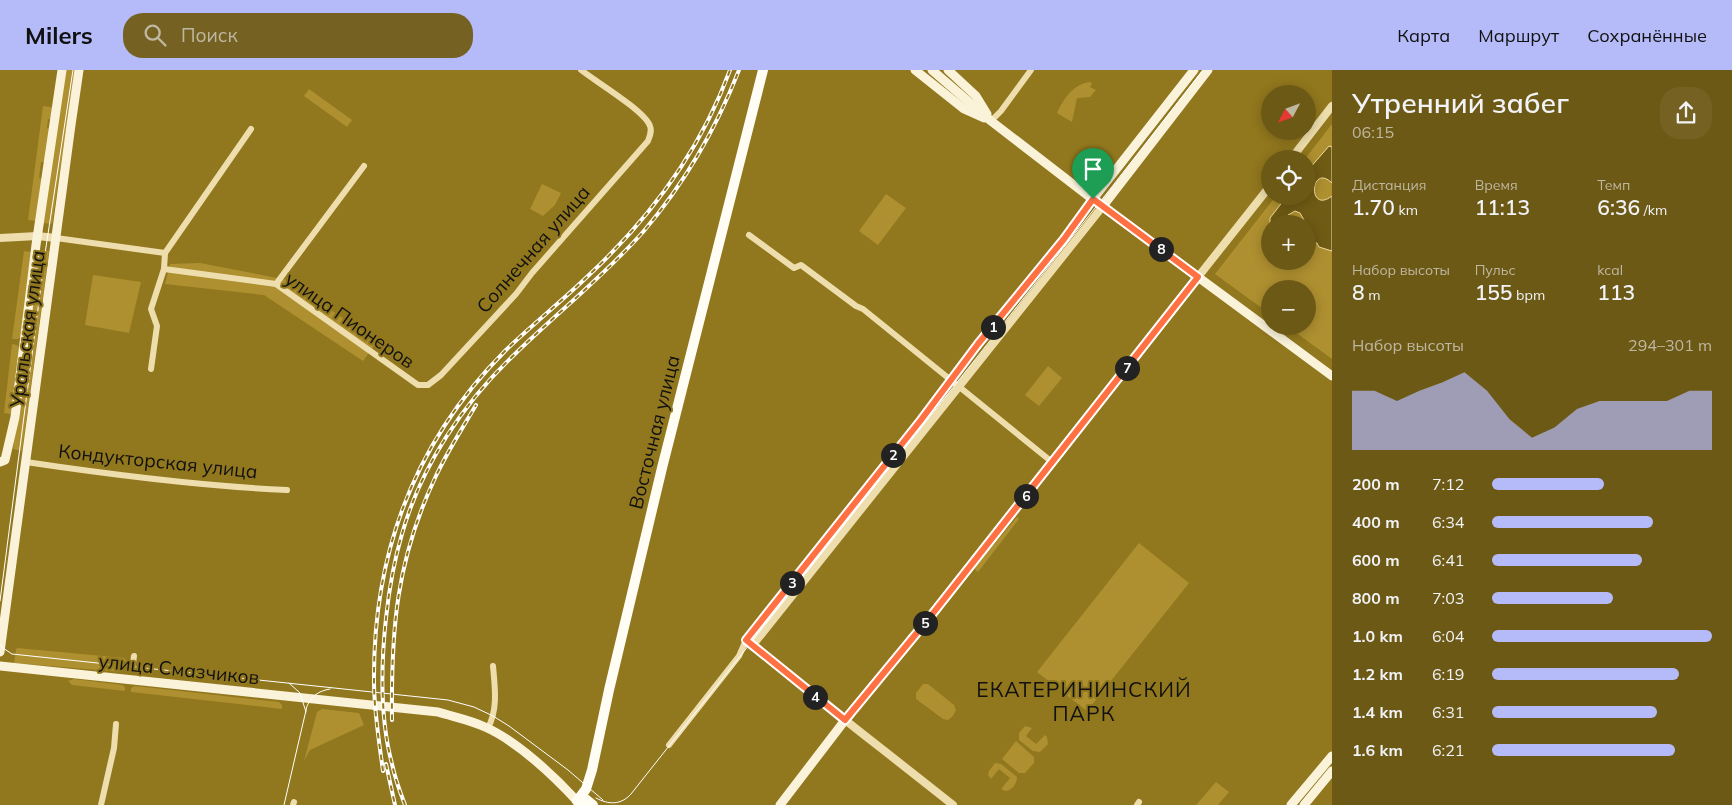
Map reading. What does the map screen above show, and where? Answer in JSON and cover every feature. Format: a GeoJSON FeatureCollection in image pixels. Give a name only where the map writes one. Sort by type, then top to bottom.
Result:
{"type":"FeatureCollection","features":[{"type":"Feature","properties":{"kind":"main road","name":"Уральская улица"},"geometry":{"type":"LineString","coordinates":[[2,461],[15,417],[37,236],[62,70]]}},
{"type":"Feature","properties":{"kind":"main road","name":"Уральская улица"},"geometry":{"type":"LineString","coordinates":[[0,652],[80,70]]}},
{"type":"Feature","properties":{"kind":"main road","name":"Восточная улица"},"geometry":{"type":"LineString","coordinates":[[580,801],[592,770],[609,690],[662,468],[763,70]]}},
{"type":"Feature","properties":{"kind":"main road"},"geometry":{"type":"LineString","coordinates":[[915,70],[964,109],[991,121]]}},
{"type":"Feature","properties":{"kind":"main road"},"geometry":{"type":"LineString","coordinates":[[932,70],[991,121],[1332,376]]}},
{"type":"Feature","properties":{"kind":"main road"},"geometry":{"type":"LineString","coordinates":[[948,70],[976,96],[991,121]]}},
{"type":"Feature","properties":{"kind":"main road"},"geometry":{"type":"LineString","coordinates":[[1093,199],[1194,70]]}},
{"type":"Feature","properties":{"kind":"main road"},"geometry":{"type":"LineString","coordinates":[[1103,206],[1208,70]]}},
{"type":"Feature","properties":{"kind":"main road"},"geometry":{"type":"LineString","coordinates":[[780,805],[845,720],[930,617],[1198,277]]}},
{"type":"Feature","properties":{"kind":"main road","name":"улица Смазчиков"},"geometry":{"type":"LineString","coordinates":[[0,666],[438,712],[488,728],[525,753],[580,801]]}},
{"type":"Feature","properties":{"kind":"main road"},"geometry":{"type":"LineString","coordinates":[[1292,805],[1332,756]]}},
{"type":"Feature","properties":{"kind":"main road"},"geometry":{"type":"LineString","coordinates":[[1304,805],[1332,771]]}},
{"type":"Feature","properties":{"kind":"main road"},"geometry":{"type":"LineString","coordinates":[[580,801],[593,805]]}},
{"type":"Feature","properties":{"kind":"street","name":"Солнечная улица"},"geometry":{"type":"LineString","coordinates":[[428,386],[441,375],[516,294],[532,273],[648,141],[651,134],[650,126],[646,119],[635,108],[581,70]]}},
{"type":"Feature","properties":{"kind":"street"},"geometry":{"type":"LineString","coordinates":[[991,121],[1001,111],[1031,70]]}},
{"type":"Feature","properties":{"kind":"street"},"geometry":{"type":"LineString","coordinates":[[1298,150],[1332,106]]}},
{"type":"Feature","properties":{"kind":"street"},"geometry":{"type":"LineString","coordinates":[[151,369],[157,326],[151,309],[164,269],[165,253],[251,130]]}},
{"type":"Feature","properties":{"kind":"street"},"geometry":{"type":"LineString","coordinates":[[276,284],[364,166]]}},
{"type":"Feature","properties":{"kind":"street"},"geometry":{"type":"LineString","coordinates":[[1198,277],[1261,197]]}},
{"type":"Feature","properties":{"kind":"street"},"geometry":{"type":"LineString","coordinates":[[669,745],[951,380],[1064,239],[1093,199]]}},
{"type":"Feature","properties":{"kind":"street"},"geometry":{"type":"LineString","coordinates":[[749,643],[960,386],[1103,206]]}},
{"type":"Feature","properties":{"kind":"street"},"geometry":{"type":"LineString","coordinates":[[749,235],[794,268],[801,265],[856,306],[863,309],[1052,462]]}},
{"type":"Feature","properties":{"kind":"street"},"geometry":{"type":"LineString","coordinates":[[0,238],[37,236],[165,253]]}},
{"type":"Feature","properties":{"kind":"street","name":"улица Пионеров"},"geometry":{"type":"LineString","coordinates":[[164,269],[276,284],[418,385],[428,386]]}},
{"type":"Feature","properties":{"kind":"street","name":"Кондукторская улица"},"geometry":{"type":"LineString","coordinates":[[26,462],[220,487],[286,490]]}},
{"type":"Feature","properties":{"kind":"street"},"geometry":{"type":"LineString","coordinates":[[749,643],[953,805]]}},
{"type":"Feature","properties":{"kind":"street"},"geometry":{"type":"LineString","coordinates":[[132,670],[134,656]]}},
{"type":"Feature","properties":{"kind":"street"},"geometry":{"type":"LineString","coordinates":[[488,728],[492,719],[496,693],[493,666]]}},
{"type":"Feature","properties":{"kind":"street"},"geometry":{"type":"LineString","coordinates":[[101,805],[114,748],[116,724]]}},
{"type":"Feature","properties":{"kind":"shaded area"},"geometry":{"type":"Polygon","coordinates":[[[66,70],[75,70],[52,224],[43,223],[66,70]]]}},
{"type":"Feature","properties":{"kind":"shaded area"},"geometry":{"type":"Polygon","coordinates":[[[1089,82],[1092,83],[1090,87],[1096,90],[1090,97],[1077,98],[1072,122],[1057,113],[1074,89],[1089,82]]]}},
{"type":"Feature","properties":{"kind":"shaded area"},"geometry":{"type":"Polygon","coordinates":[[[309,89],[352,120],[347,127],[304,96],[309,89]]]}},
{"type":"Feature","properties":{"kind":"shaded area"},"geometry":{"type":"Polygon","coordinates":[[[43,106],[51,107],[52,120],[48,119],[47,128],[51,129],[46,162],[41,162],[39,178],[43,179],[35,221],[28,220],[43,106]]]}},
{"type":"Feature","properties":{"kind":"shaded area"},"geometry":{"type":"Polygon","coordinates":[[[1332,124],[1332,359],[1299,335],[1316,335],[1316,280],[1261,280],[1261,307],[1215,274],[1261,215],[1261,270],[1316,270],[1316,215],[1261,215],[1269,205],[1316,205],[1316,150],[1312,150],[1332,124]]]}},
{"type":"Feature","properties":{"kind":"shaded area"},"geometry":{"type":"Polygon","coordinates":[[[1329,146],[1332,147],[1332,183],[1325,178],[1319,179],[1316,183],[1316,161],[1329,146]]]}},
{"type":"Feature","properties":{"kind":"shaded area"},"geometry":{"type":"Polygon","coordinates":[[[542,184],[561,193],[555,205],[543,216],[530,209],[542,184]]]}},
{"type":"Feature","properties":{"kind":"shaded area"},"geometry":{"type":"Polygon","coordinates":[[[886,194],[906,208],[878,245],[859,231],[886,194]]]}},
{"type":"Feature","properties":{"kind":"shaded area"},"geometry":{"type":"Polygon","coordinates":[[[1316,196],[1318,199],[1324,200],[1332,196],[1332,251],[1319,247],[1316,243],[1316,215],[1301,215],[1295,211],[1288,215],[1272,215],[1280,205],[1316,205],[1316,196]]]}},
{"type":"Feature","properties":{"kind":"shaded area"},"geometry":{"type":"Polygon","coordinates":[[[40,250],[49,251],[22,451],[13,449],[40,250]]]}},
{"type":"Feature","properties":{"kind":"shaded area"},"geometry":{"type":"Polygon","coordinates":[[[24,251],[31,252],[21,337],[12,339],[24,251]]]}},
{"type":"Feature","properties":{"kind":"shaded area"},"geometry":{"type":"Polygon","coordinates":[[[200,263],[288,280],[377,342],[363,361],[264,295],[165,284],[170,264],[200,263]]]}},
{"type":"Feature","properties":{"kind":"shaded area"},"geometry":{"type":"Polygon","coordinates":[[[93,275],[141,282],[129,333],[85,325],[93,275]]]}},
{"type":"Feature","properties":{"kind":"shaded area"},"geometry":{"type":"Polygon","coordinates":[[[12,344],[17,345],[20,349],[12,413],[10,414],[4,413],[12,344]]]}},
{"type":"Feature","properties":{"kind":"shaded area"},"geometry":{"type":"Polygon","coordinates":[[[1048,366],[1062,378],[1039,406],[1025,395],[1048,366]]]}},
{"type":"Feature","properties":{"kind":"shaded area"},"geometry":{"type":"Polygon","coordinates":[[[1017,517],[1019,519],[978,572],[974,568],[1017,517]]]}},
{"type":"Feature","properties":{"kind":"shaded area"},"geometry":{"type":"Polygon","coordinates":[[[1139,543],[1189,583],[1087,711],[1037,672],[1139,543]]]}},
{"type":"Feature","properties":{"kind":"shaded area"},"geometry":{"type":"Polygon","coordinates":[[[17,648],[124,658],[127,661],[127,665],[122,664],[122,672],[14,663],[17,648]]]}},
{"type":"Feature","properties":{"kind":"shaded area"},"geometry":{"type":"Polygon","coordinates":[[[74,679],[122,685],[125,687],[125,691],[72,685],[68,681],[74,679]]]}},
{"type":"Feature","properties":{"kind":"shaded area"},"geometry":{"type":"Polygon","coordinates":[[[923,684],[928,684],[954,705],[956,710],[953,716],[948,720],[943,719],[916,699],[916,693],[923,684]]]}},
{"type":"Feature","properties":{"kind":"shaded area"},"geometry":{"type":"Polygon","coordinates":[[[135,686],[279,702],[282,705],[282,709],[131,692],[131,688],[135,686]]]}},
{"type":"Feature","properties":{"kind":"shaded area"},"geometry":{"type":"Polygon","coordinates":[[[322,709],[359,713],[364,725],[310,750],[304,761],[317,712],[322,709]]]}},
{"type":"Feature","properties":{"kind":"shaded area"},"geometry":{"type":"Polygon","coordinates":[[[1025,726],[1032,728],[1026,736],[1036,744],[1045,735],[1047,737],[1048,744],[1040,752],[1033,751],[1019,740],[1019,733],[1025,726]]]}},
{"type":"Feature","properties":{"kind":"shaded area"},"geometry":{"type":"Polygon","coordinates":[[[1016,741],[1034,757],[1034,763],[1025,773],[1019,773],[1002,759],[1016,741]]]}},
{"type":"Feature","properties":{"kind":"shaded area"},"geometry":{"type":"Polygon","coordinates":[[[995,763],[1001,764],[1017,777],[1013,788],[1006,791],[1001,789],[1010,778],[999,769],[991,779],[988,775],[995,763]]]}},
{"type":"Feature","properties":{"kind":"shaded area"},"geometry":{"type":"Polygon","coordinates":[[[1216,782],[1229,792],[1218,805],[1196,805],[1216,782]]]}},
{"type":"Feature","properties":{"kind":"tram line"},"geometry":{"type":"LineString","coordinates":[[0,601],[46,247],[73,70]]}},
{"type":"Feature","properties":{"kind":"tram line"},"geometry":{"type":"LineString","coordinates":[[596,798],[615,803],[627,798],[631,794],[1203,70]]}},
{"type":"Feature","properties":{"kind":"tram line"},"geometry":{"type":"LineString","coordinates":[[0,644],[12,654],[448,700],[474,707],[509,726],[568,770],[603,800]]}},
{"type":"Feature","properties":{"kind":"tram line"},"geometry":{"type":"LineString","coordinates":[[289,683],[300,693],[306,712]]}},
{"type":"Feature","properties":{"kind":"tram line"},"geometry":{"type":"LineString","coordinates":[[284,805],[307,706],[316,694],[330,689]]}},
{"type":"Feature","properties":{"kind":"railway"},"geometry":{"type":"LineString","coordinates":[[383,771],[374,681],[376,633],[381,588],[391,544],[406,501],[424,461],[447,422],[474,385],[506,350],[579,285],[633,230],[653,206],[689,155],[718,99],[730,70]]}},
{"type":"Feature","properties":{"kind":"railway"},"geometry":{"type":"LineString","coordinates":[[405,805],[393,769],[385,729],[383,654],[387,607],[394,565],[410,509],[421,484],[446,436],[478,393],[515,354],[612,264],[658,214],[698,155],[720,113],[739,70]]}},
{"type":"Feature","properties":{"kind":"railway"},"geometry":{"type":"LineString","coordinates":[[392,720],[395,626],[398,596],[404,567],[422,509],[440,468],[476,405]]}},
{"type":"Feature","properties":{"kind":"railway"},"geometry":{"type":"LineString","coordinates":[[386,764],[395,805]]}},
{"type":"Feature","properties":{"kind":"district","name":"ЕКАТЕРИНИНСКИЙ ПАРК"},"geometry":{"type":"Point","coordinates":[1084,702]}},
{"type":"Feature","properties":{"kind":"route"},"geometry":{"type":"LineString","coordinates":[[1093,199],[1198,277],[930,617],[845,720],[746,640],[921,420],[978,344],[1064,239],[1093,199]]}}]}
